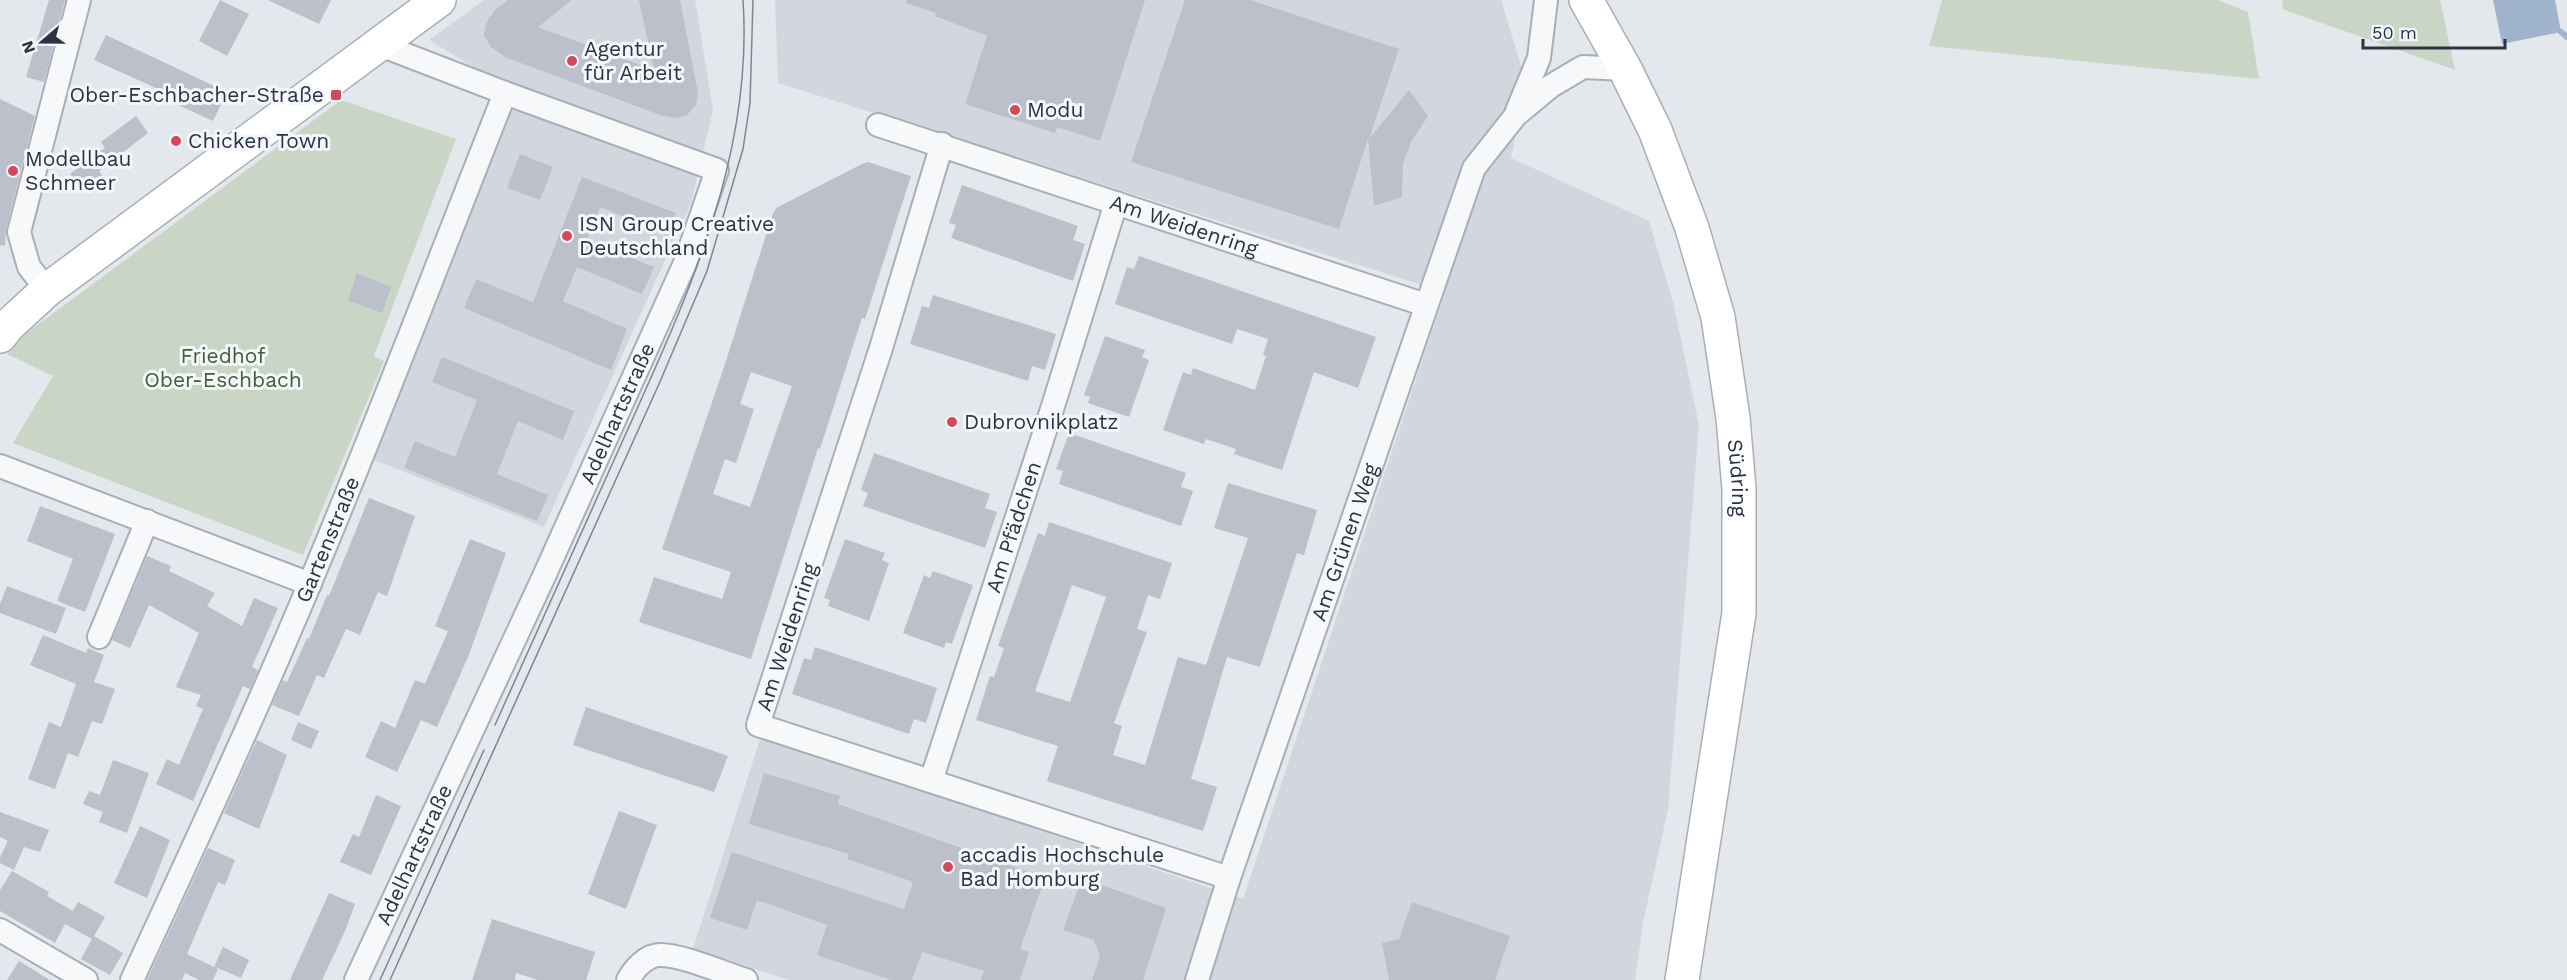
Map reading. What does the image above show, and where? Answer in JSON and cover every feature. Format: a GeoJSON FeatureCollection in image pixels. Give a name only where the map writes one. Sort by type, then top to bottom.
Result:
{"type":"FeatureCollection","features":[{"type":"Feature","properties":{"kind":"main road"},"geometry":{"type":"LineString","coordinates":[[3,328],[47,290],[439,0]]}},
{"type":"Feature","properties":{"kind":"main road","name":"Südring"},"geometry":{"type":"LineString","coordinates":[[1586,0],[1625,69],[1655,130],[1692,228],[1718,317],[1732,418],[1738,489],[1739,613],[1682,980]]}},
{"type":"Feature","properties":{"kind":"street"},"geometry":{"type":"LineString","coordinates":[[47,290],[29,267],[19,232],[79,0]]}},
{"type":"Feature","properties":{"kind":"street","name":"Am Grünen Weg"},"geometry":{"type":"LineString","coordinates":[[1515,115],[1539,58],[1546,0]]}},
{"type":"Feature","properties":{"kind":"street","name":"Adelhartstraße"},"geometry":{"type":"LineString","coordinates":[[356,980],[545,574],[685,263],[717,170],[378,44]]}},
{"type":"Feature","properties":{"kind":"street","name":"Am Grünen Weg"},"geometry":{"type":"LineString","coordinates":[[1197,980],[1229,878],[1474,168],[1515,115],[1551,86],[1583,67],[1625,69]]}},
{"type":"Feature","properties":{"kind":"street","name":"Gartenstraße"},"geometry":{"type":"LineString","coordinates":[[132,980],[219,792],[310,584],[422,307],[505,93]]}},
{"type":"Feature","properties":{"kind":"street","name":"Am Weidenring"},"geometry":{"type":"LineString","coordinates":[[878,125],[942,144],[1426,305]]}},
{"type":"Feature","properties":{"kind":"street","name":"Am Weidenring"},"geometry":{"type":"LineString","coordinates":[[942,144],[878,358],[758,724],[1229,878]]}},
{"type":"Feature","properties":{"kind":"street","name":"Am Pfädchen"},"geometry":{"type":"LineString","coordinates":[[931,781],[1054,403],[1116,203]]}},
{"type":"Feature","properties":{"kind":"street"},"geometry":{"type":"LineString","coordinates":[[0,466],[310,584]]}},
{"type":"Feature","properties":{"kind":"street"},"geometry":{"type":"LineString","coordinates":[[99,637],[147,521]]}},
{"type":"Feature","properties":{"kind":"street"},"geometry":{"type":"LineString","coordinates":[[0,930],[86,980]]}},
{"type":"Feature","properties":{"kind":"street"},"geometry":{"type":"LineString","coordinates":[[628,980],[639,965],[658,955],[678,958],[746,980]]}},
{"type":"Feature","properties":{"kind":"shaded area"},"geometry":{"type":"Polygon","coordinates":[[[484,0],[695,0],[713,110],[691,203],[544,527],[354,452],[505,86],[429,40],[484,0]]]}},
{"type":"Feature","properties":{"kind":"shaded area"},"geometry":{"type":"Polygon","coordinates":[[[775,0],[1501,0],[1526,82],[1511,158],[1649,221],[1673,302],[1699,425],[1668,809],[1643,923],[1635,980],[789,980],[693,949],[761,736],[1243,899],[1445,292],[778,83],[775,0]]]}},
{"type":"Feature","properties":{"kind":"green space"},"geometry":{"type":"Polygon","coordinates":[[[1942,0],[2217,0],[2248,12],[2259,79],[1929,46],[1942,0]]]}},
{"type":"Feature","properties":{"kind":"green space"},"geometry":{"type":"Polygon","coordinates":[[[2283,0],[2440,0],[2455,70],[2282,9],[2283,0]]]}},
{"type":"Feature","properties":{"kind":"green space","name":"Friedhof Ober-Eschbach"},"geometry":{"type":"Polygon","coordinates":[[[341,100],[456,139],[374,356],[384,361],[303,555],[13,443],[53,376],[7,354],[28,332],[341,100]]]}},
{"type":"Feature","properties":{"kind":"water"},"geometry":{"type":"Polygon","coordinates":[[[2493,0],[2555,0],[2561,32],[2502,44],[2493,0]]]}},
{"type":"Feature","properties":{"kind":"building"},"geometry":{"type":"Polygon","coordinates":[[[49,0],[65,0],[44,82],[26,77],[49,0]]]}},
{"type":"Feature","properties":{"kind":"building"},"geometry":{"type":"Polygon","coordinates":[[[220,0],[249,14],[227,56],[199,41],[220,0]]]}},
{"type":"Feature","properties":{"kind":"building"},"geometry":{"type":"Polygon","coordinates":[[[268,0],[331,0],[319,24],[268,0]]]}},
{"type":"Feature","properties":{"kind":"building","name":"Agentur für Arbeit"},"geometry":{"type":"Polygon","coordinates":[[[508,0],[572,0],[538,27],[654,70],[639,0],[680,0],[698,93],[696,105],[687,115],[677,118],[660,115],[507,58],[492,48],[484,36],[486,23],[495,10],[508,0]]]}},
{"type":"Feature","properties":{"kind":"building"},"geometry":{"type":"Polygon","coordinates":[[[907,0],[1145,0],[1100,141],[1057,127],[1055,133],[965,104],[987,36],[935,16],[936,13],[906,3],[907,0]]]}},
{"type":"Feature","properties":{"kind":"building"},"geometry":{"type":"Polygon","coordinates":[[[1185,0],[1250,0],[1399,49],[1369,139],[1409,90],[1428,116],[1411,142],[1403,164],[1402,197],[1374,206],[1368,138],[1339,229],[1131,162],[1185,0]]]}},
{"type":"Feature","properties":{"kind":"building"},"geometry":{"type":"Polygon","coordinates":[[[106,35],[227,92],[213,121],[176,104],[178,98],[94,60],[106,35]]]}},
{"type":"Feature","properties":{"kind":"building","name":"Modellbau Schmeer"},"geometry":{"type":"Polygon","coordinates":[[[0,99],[35,116],[6,229],[5,246],[0,245],[0,99]]]}},
{"type":"Feature","properties":{"kind":"building"},"geometry":{"type":"Polygon","coordinates":[[[136,116],[148,133],[99,171],[102,175],[82,190],[70,174],[105,148],[101,142],[136,116]]]}},
{"type":"Feature","properties":{"kind":"building"},"geometry":{"type":"Polygon","coordinates":[[[520,154],[553,167],[540,200],[507,188],[520,154]]]}},
{"type":"Feature","properties":{"kind":"building"},"geometry":{"type":"Polygon","coordinates":[[[868,162],[911,176],[865,319],[862,318],[820,449],[818,448],[751,659],[639,622],[654,577],[722,599],[731,572],[662,549],[776,208],[868,162]],[[751,372],[740,404],[754,409],[736,463],[725,459],[713,494],[750,507],[792,386],[751,372]]]}},
{"type":"Feature","properties":{"kind":"building"},"geometry":{"type":"Polygon","coordinates":[[[582,177],[676,213],[667,234],[600,207],[587,240],[654,267],[642,294],[577,267],[563,301],[627,329],[611,370],[464,308],[476,279],[533,302],[582,177]]]}},
{"type":"Feature","properties":{"kind":"building"},"geometry":{"type":"Polygon","coordinates":[[[962,185],[1078,226],[1073,240],[1085,244],[1073,281],[951,238],[956,225],[949,223],[962,185]]]}},
{"type":"Feature","properties":{"kind":"building"},"geometry":{"type":"Polygon","coordinates":[[[1139,256],[1376,337],[1358,388],[1314,372],[1282,470],[1234,454],[1236,449],[1206,439],[1204,444],[1163,430],[1183,372],[1191,375],[1193,368],[1255,390],[1266,356],[1263,355],[1268,339],[1237,329],[1232,344],[1115,304],[1127,267],[1134,269],[1139,256]]]}},
{"type":"Feature","properties":{"kind":"building"},"geometry":{"type":"Polygon","coordinates":[[[357,273],[391,287],[382,313],[348,300],[357,273]]]}},
{"type":"Feature","properties":{"kind":"building"},"geometry":{"type":"Polygon","coordinates":[[[933,295],[1056,334],[1045,370],[1032,366],[1028,381],[910,344],[922,306],[929,308],[933,295]]]}},
{"type":"Feature","properties":{"kind":"building"},"geometry":{"type":"Polygon","coordinates":[[[1105,336],[1145,350],[1142,357],[1149,360],[1129,417],[1088,403],[1090,397],[1084,395],[1105,336]]]}},
{"type":"Feature","properties":{"kind":"building"},"geometry":{"type":"Polygon","coordinates":[[[442,357],[574,411],[563,440],[518,421],[497,474],[548,495],[537,521],[404,468],[415,441],[455,457],[477,400],[432,382],[442,357]]]}},
{"type":"Feature","properties":{"kind":"building"},"geometry":{"type":"Polygon","coordinates":[[[1069,433],[1186,473],[1181,487],[1193,491],[1181,526],[1059,484],[1063,471],[1056,469],[1069,433]]]}},
{"type":"Feature","properties":{"kind":"building"},"geometry":{"type":"Polygon","coordinates":[[[874,453],[990,494],[985,508],[997,512],[985,548],[863,506],[868,493],[861,490],[874,453]]]}},
{"type":"Feature","properties":{"kind":"building"},"geometry":{"type":"Polygon","coordinates":[[[1228,483],[1317,510],[1304,555],[1297,553],[1260,667],[1227,657],[1191,779],[1217,787],[1203,831],[1047,781],[1058,746],[976,720],[990,676],[994,677],[1004,648],[998,646],[1038,533],[1045,536],[1049,522],[1172,563],[1160,599],[1148,595],[1137,629],[1147,632],[1114,723],[1122,726],[1113,755],[1145,765],[1178,657],[1206,665],[1248,538],[1214,528],[1228,483]],[[1072,585],[1035,691],[1070,702],[1106,597],[1072,585]]]}},
{"type":"Feature","properties":{"kind":"building"},"geometry":{"type":"Polygon","coordinates":[[[369,498],[415,516],[387,596],[378,592],[360,635],[346,629],[324,678],[317,675],[299,716],[272,705],[283,680],[287,682],[307,638],[309,639],[369,498]]]}},
{"type":"Feature","properties":{"kind":"building"},"geometry":{"type":"Polygon","coordinates":[[[40,506],[115,534],[85,612],[57,601],[73,559],[27,541],[40,506]]]}},
{"type":"Feature","properties":{"kind":"building"},"geometry":{"type":"Polygon","coordinates":[[[470,539],[506,553],[468,657],[437,727],[421,720],[397,772],[365,757],[381,721],[395,728],[415,680],[425,684],[448,631],[435,626],[470,539]]]}},
{"type":"Feature","properties":{"kind":"building"},"geometry":{"type":"Polygon","coordinates":[[[845,539],[885,553],[882,560],[889,563],[869,621],[828,606],[830,600],[824,598],[845,539]]]}},
{"type":"Feature","properties":{"kind":"building"},"geometry":{"type":"Polygon","coordinates":[[[147,556],[171,566],[169,571],[215,593],[207,606],[242,626],[254,598],[278,608],[252,667],[258,670],[255,678],[250,689],[243,686],[193,801],[156,784],[167,759],[179,765],[203,709],[196,706],[201,695],[176,687],[199,633],[149,605],[130,648],[112,640],[147,556]]]}},
{"type":"Feature","properties":{"kind":"building"},"geometry":{"type":"Polygon","coordinates":[[[933,571],[973,585],[952,644],[946,642],[944,648],[903,633],[924,575],[930,578],[933,571]]]}},
{"type":"Feature","properties":{"kind":"building"},"geometry":{"type":"Polygon","coordinates":[[[7,586],[66,608],[56,634],[0,613],[0,604],[7,586]]]}},
{"type":"Feature","properties":{"kind":"building"},"geometry":{"type":"Polygon","coordinates":[[[43,635],[86,653],[88,648],[104,655],[94,682],[115,689],[102,724],[92,721],[78,757],[68,753],[55,789],[28,779],[49,722],[61,727],[76,684],[30,665],[43,635]]]}},
{"type":"Feature","properties":{"kind":"building"},"geometry":{"type":"Polygon","coordinates":[[[815,647],[937,688],[926,723],[914,719],[909,734],[792,694],[804,658],[811,660],[815,647]]]}},
{"type":"Feature","properties":{"kind":"building"},"geometry":{"type":"Polygon","coordinates":[[[586,707],[728,756],[714,792],[573,745],[586,707]]]}},
{"type":"Feature","properties":{"kind":"building"},"geometry":{"type":"Polygon","coordinates":[[[298,722],[319,731],[311,749],[291,740],[298,722]]]}},
{"type":"Feature","properties":{"kind":"building"},"geometry":{"type":"Polygon","coordinates":[[[257,740],[287,755],[259,829],[224,813],[257,740]]]}},
{"type":"Feature","properties":{"kind":"building"},"geometry":{"type":"Polygon","coordinates":[[[113,760],[149,773],[127,833],[99,822],[103,812],[83,804],[89,791],[100,795],[113,760]]]}},
{"type":"Feature","properties":{"kind":"building"},"geometry":{"type":"Polygon","coordinates":[[[764,773],[840,796],[838,804],[1045,878],[1020,949],[1029,952],[1020,980],[981,980],[984,971],[922,952],[912,980],[891,980],[817,955],[827,925],[757,900],[747,930],[710,918],[732,852],[904,909],[913,882],[847,859],[849,854],[749,824],[764,773]]]}},
{"type":"Feature","properties":{"kind":"building"},"geometry":{"type":"Polygon","coordinates":[[[376,795],[401,806],[371,875],[340,862],[353,834],[359,837],[376,795]]]}},
{"type":"Feature","properties":{"kind":"building"},"geometry":{"type":"Polygon","coordinates":[[[619,811],[657,825],[626,909],[588,894],[619,811]]]}},
{"type":"Feature","properties":{"kind":"building"},"geometry":{"type":"Polygon","coordinates":[[[0,812],[49,830],[40,852],[24,847],[14,870],[0,863],[0,857],[8,841],[0,837],[0,812]]]}},
{"type":"Feature","properties":{"kind":"building"},"geometry":{"type":"Polygon","coordinates":[[[140,826],[170,840],[147,898],[114,883],[140,826]]]}},
{"type":"Feature","properties":{"kind":"building"},"geometry":{"type":"Polygon","coordinates":[[[208,848],[235,860],[225,885],[218,882],[187,954],[214,967],[223,947],[249,960],[241,978],[215,967],[218,969],[213,980],[199,980],[185,973],[182,980],[147,980],[208,848]]]}},
{"type":"Feature","properties":{"kind":"building"},"geometry":{"type":"Polygon","coordinates":[[[12,871],[49,892],[47,896],[73,911],[78,902],[105,917],[94,936],[123,953],[110,975],[81,959],[92,939],[65,924],[55,943],[0,911],[0,890],[12,871]]]}},
{"type":"Feature","properties":{"kind":"building"},"geometry":{"type":"Polygon","coordinates":[[[1082,878],[1166,908],[1143,980],[1092,980],[1100,957],[1094,940],[1063,930],[1082,878]]]}},
{"type":"Feature","properties":{"kind":"building"},"geometry":{"type":"Polygon","coordinates":[[[329,893],[355,904],[345,931],[322,980],[290,980],[329,893]]]}},
{"type":"Feature","properties":{"kind":"building"},"geometry":{"type":"Polygon","coordinates":[[[1412,902],[1510,936],[1495,980],[1389,980],[1382,943],[1399,939],[1412,902]]]}},
{"type":"Feature","properties":{"kind":"building"},"geometry":{"type":"Polygon","coordinates":[[[492,919],[595,952],[586,980],[538,980],[516,973],[515,980],[472,980],[492,919]]]}},
{"type":"Feature","properties":{"kind":"building"},"geometry":{"type":"Polygon","coordinates":[[[19,961],[50,980],[7,980],[19,961]]]}},
{"type":"Feature","properties":{"kind":"waterway"},"geometry":{"type":"LineString","coordinates":[[2561,32],[2567,37]]}},
{"type":"Feature","properties":{"kind":"tram line"},"geometry":{"type":"LineString","coordinates":[[495,725],[667,341],[709,231],[725,175],[737,118],[743,60],[743,0]]}},
{"type":"Feature","properties":{"kind":"tram line"},"geometry":{"type":"LineString","coordinates":[[390,980],[659,384],[707,271],[743,149],[750,103],[753,0]]}},
{"type":"Feature","properties":{"kind":"tram line"},"geometry":{"type":"LineString","coordinates":[[380,980],[484,750]]}},
{"type":"Feature","properties":{"kind":"place","name":"Agentur für Arbeit"},"geometry":{"type":"Point","coordinates":[572,61]}},
{"type":"Feature","properties":{"kind":"place","name":"Ober-Eschbacher-Straße"},"geometry":{"type":"Point","coordinates":[336,95]}},
{"type":"Feature","properties":{"kind":"place","name":"Modu"},"geometry":{"type":"Point","coordinates":[1015,110]}},
{"type":"Feature","properties":{"kind":"place","name":"Chicken Town"},"geometry":{"type":"Point","coordinates":[176,141]}},
{"type":"Feature","properties":{"kind":"place","name":"Modellbau Schmeer"},"geometry":{"type":"Point","coordinates":[13,171]}},
{"type":"Feature","properties":{"kind":"place","name":"ISN Group Creative Deutschland"},"geometry":{"type":"Point","coordinates":[567,236]}},
{"type":"Feature","properties":{"kind":"place","name":"Dubrovnikplatz"},"geometry":{"type":"Point","coordinates":[952,422]}},
{"type":"Feature","properties":{"kind":"place","name":"accadis Hochschule Bad Homburg"},"geometry":{"type":"Point","coordinates":[948,867]}}]}
